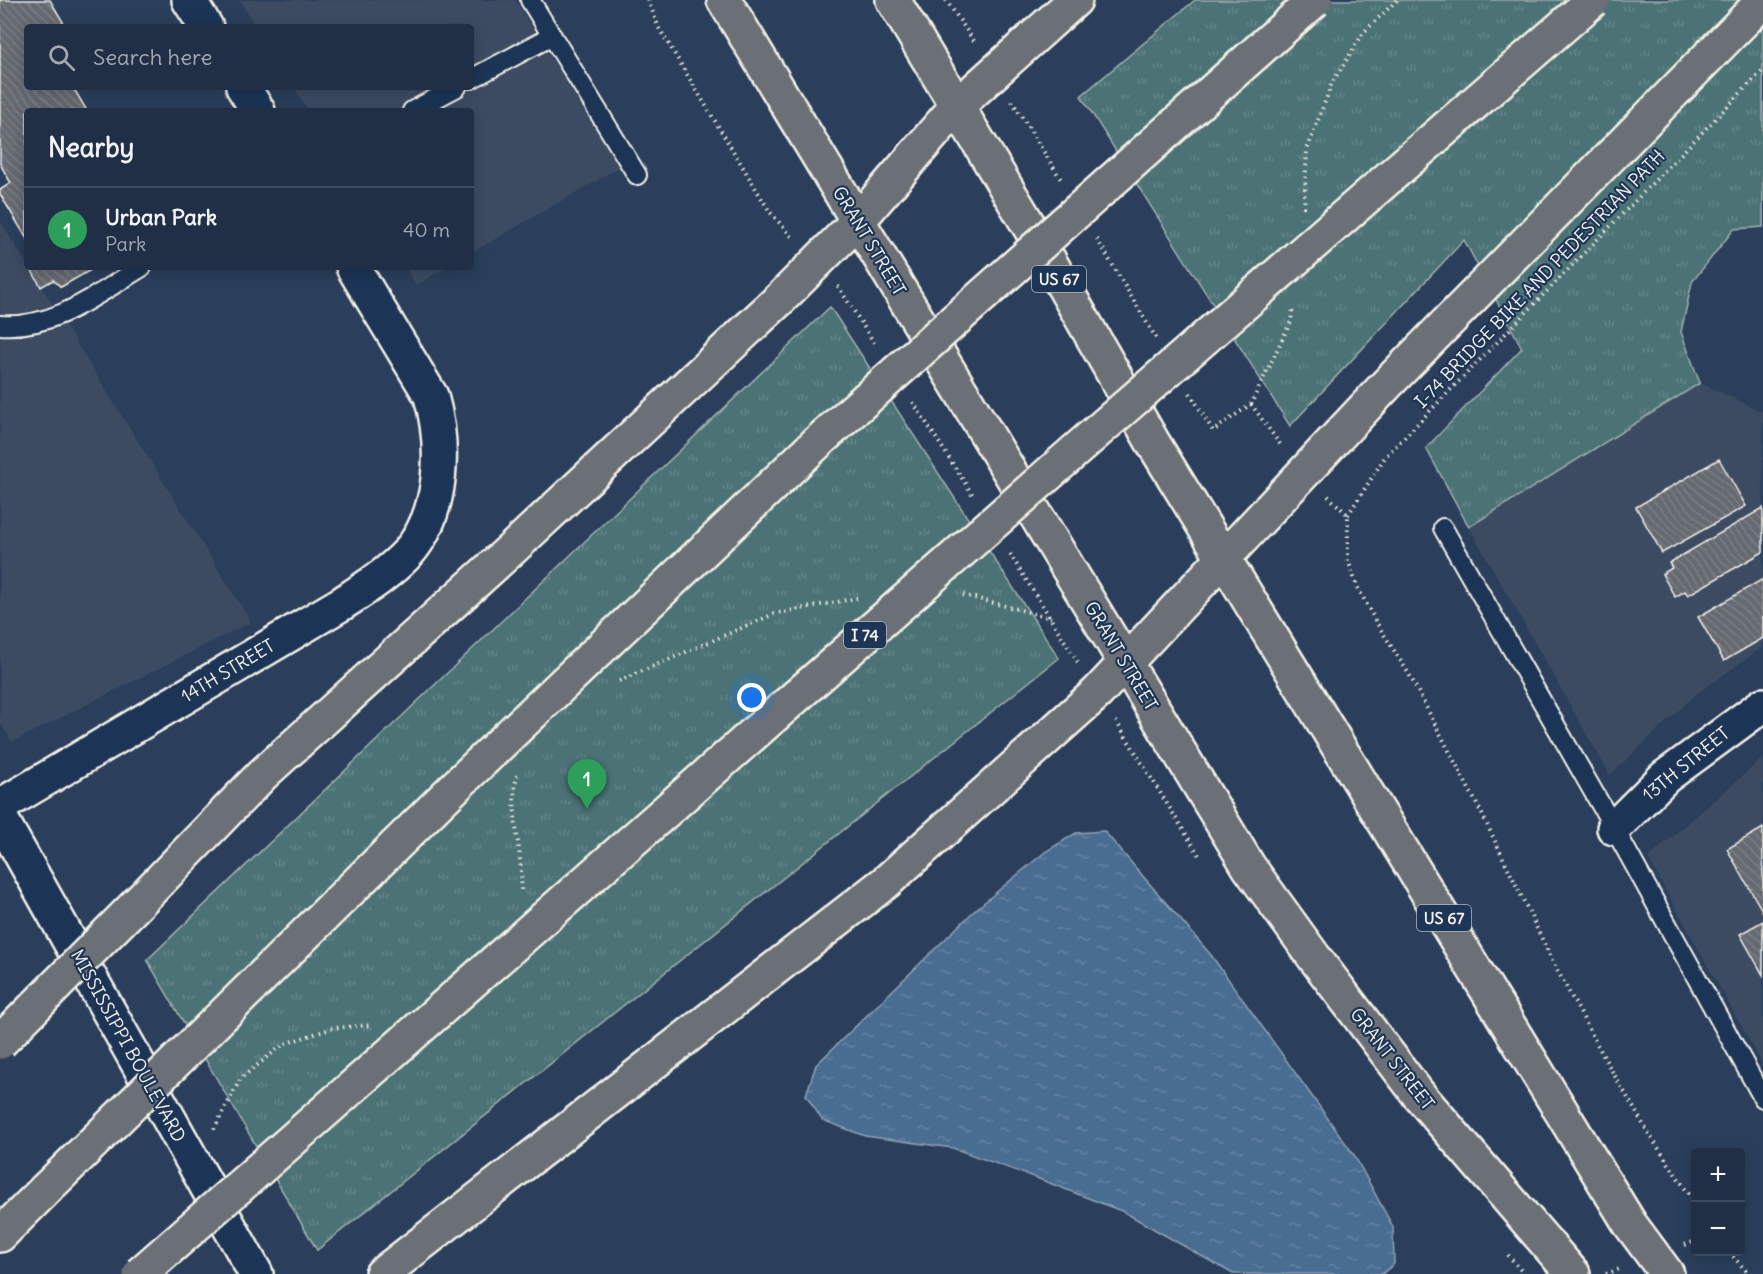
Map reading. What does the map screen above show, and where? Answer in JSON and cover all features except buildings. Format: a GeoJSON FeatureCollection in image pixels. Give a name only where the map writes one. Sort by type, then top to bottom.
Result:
{"type":"FeatureCollection","features":[{"type":"Feature","properties":{"kind":"main road","name":"GRANT STREET"},"geometry":{"type":"LineString","coordinates":[[724,0],[1249,867],[1419,1095],[1573,1274]]}},
{"type":"Feature","properties":{"kind":"main road","name":"US 67"},"geometry":{"type":"LineString","coordinates":[[893,0],[1152,441],[1630,1224],[1667,1274]]}},
{"type":"Feature","properties":{"kind":"main road"},"geometry":{"type":"LineString","coordinates":[[0,1042],[263,774],[690,384],[857,222],[957,106],[1075,0]]}},
{"type":"Feature","properties":{"kind":"main road"},"geometry":{"type":"LineString","coordinates":[[0,1236],[460,782],[820,440],[1315,0]]}},
{"type":"Feature","properties":{"kind":"main road","name":"I 74"},"geometry":{"type":"LineString","coordinates":[[140,1274],[1110,420],[1593,0]]}},
{"type":"Feature","properties":{"kind":"main road"},"geometry":{"type":"LineString","coordinates":[[382,1274],[886,882],[1097,693],[1387,384],[1763,1]]}},
{"type":"Feature","properties":{"kind":"street"},"geometry":{"type":"LineString","coordinates":[[189,0],[204,24]]}},
{"type":"Feature","properties":{"kind":"street"},"geometry":{"type":"LineString","coordinates":[[245,90],[256,108]]}},
{"type":"Feature","properties":{"kind":"street","name":"14TH STREET"},"geometry":{"type":"LineString","coordinates":[[0,806],[373,582],[408,552],[422,534],[438,479],[440,450],[437,417],[431,396],[355,270]]}},
{"type":"Feature","properties":{"kind":"street","name":"13TH STREET"},"geometry":{"type":"LineString","coordinates":[[1614,828],[1665,777],[1763,705]]}},
{"type":"Feature","properties":{"kind":"street","name":"MISSISSIPPI BOULEVARD"},"geometry":{"type":"LineString","coordinates":[[0,817],[256,1274]]}},
{"type":"Feature","properties":{"kind":"lane"},"geometry":{"type":"LineString","coordinates":[[530,0],[637,175]]}},
{"type":"Feature","properties":{"kind":"lane"},"geometry":{"type":"LineString","coordinates":[[474,77],[552,36]]}},
{"type":"Feature","properties":{"kind":"lane"},"geometry":{"type":"LineString","coordinates":[[418,108],[451,90]]}},
{"type":"Feature","properties":{"kind":"lane"},"geometry":{"type":"LineString","coordinates":[[0,325],[15,326],[57,318],[137,270]]}},
{"type":"Feature","properties":{"kind":"lane"},"geometry":{"type":"LineString","coordinates":[[1443,528],[1614,828],[1763,1098]]}},
{"type":"Feature","properties":{"kind":"path"},"geometry":{"type":"LineString","coordinates":[[648,0],[659,28],[686,74],[770,212],[785,229]]}},
{"type":"Feature","properties":{"kind":"path"},"geometry":{"type":"LineString","coordinates":[[946,0],[962,21]]}},
{"type":"Feature","properties":{"kind":"path","name":"I-74 BRIDGE BIKE AND PEDESTRIAN PATH"},"geometry":{"type":"LineString","coordinates":[[1693,1202],[1649,1134],[1605,1059],[1554,963],[1482,814],[1409,674],[1376,622],[1357,586],[1348,560],[1348,516],[1385,457],[1763,70]]}},
{"type":"Feature","properties":{"kind":"path"},"geometry":{"type":"LineString","coordinates":[[1024,120],[1067,190]]}},
{"type":"Feature","properties":{"kind":"path"},"geometry":{"type":"LineString","coordinates":[[1091,230],[1158,340]]}},
{"type":"Feature","properties":{"kind":"path"},"geometry":{"type":"LineString","coordinates":[[838,286],[883,356]]}},
{"type":"Feature","properties":{"kind":"path"},"geometry":{"type":"LineString","coordinates":[[1188,390],[1213,430],[1251,404],[1283,449]]}},
{"type":"Feature","properties":{"kind":"path"},"geometry":{"type":"LineString","coordinates":[[909,397],[980,507]]}},
{"type":"Feature","properties":{"kind":"path"},"geometry":{"type":"LineString","coordinates":[[1006,548],[1075,657]]}},
{"type":"Feature","properties":{"kind":"path"},"geometry":{"type":"LineString","coordinates":[[952,592],[1052,618]]}},
{"type":"Feature","properties":{"kind":"path"},"geometry":{"type":"LineString","coordinates":[[610,686],[774,614],[862,598]]}},
{"type":"Feature","properties":{"kind":"path"},"geometry":{"type":"LineString","coordinates":[[519,766],[514,789],[523,868],[520,899]]}},
{"type":"Feature","properties":{"kind":"path"},"geometry":{"type":"LineString","coordinates":[[213,1132],[241,1078],[284,1044],[333,1028],[375,1025]]}},
{"type":"Feature","properties":{"kind":"path"},"geometry":{"type":"LineString","coordinates":[[1733,1256],[1749,1274]]}},
{"type":"Feature","properties":{"kind":"shaded area"},"geometry":{"type":"Polygon","coordinates":[[[240,0],[515,0],[620,167],[474,251],[474,108],[306,108],[296,90],[474,90],[474,24],[254,24],[240,0]]]}},
{"type":"Feature","properties":{"kind":"shaded area"},"geometry":{"type":"Polygon","coordinates":[[[0,221],[24,259],[24,270],[31,270],[251,622],[12,742],[0,722],[0,221]]]}},
{"type":"Feature","properties":{"kind":"shaded area"},"geometry":{"type":"Polygon","coordinates":[[[407,270],[442,270],[416,285],[407,270]]]}},
{"type":"Feature","properties":{"kind":"shaded area"},"geometry":{"type":"Polygon","coordinates":[[[1700,383],[1763,412],[1763,647],[1696,694],[1610,775],[1469,527],[1700,383]]]}},
{"type":"Feature","properties":{"kind":"shaded area"},"geometry":{"type":"Polygon","coordinates":[[[1763,758],[1763,1065],[1648,858],[1763,758]]]}},
{"type":"Feature","properties":{"kind":"green space"},"geometry":{"type":"Polygon","coordinates":[[[1195,0],[1763,0],[1763,227],[1734,229],[1692,282],[1681,332],[1700,383],[1469,527],[1426,448],[1522,348],[1464,240],[1290,426],[1081,96],[1195,0]]]}},
{"type":"Feature","properties":{"kind":"green space"},"geometry":{"type":"Polygon","coordinates":[[[830,307],[1059,658],[317,1250],[147,960],[830,307]]]}},
{"type":"Feature","properties":{"kind":"water"},"geometry":{"type":"Polygon","coordinates":[[[1104,831],[1211,955],[1354,1155],[1393,1227],[1394,1264],[1382,1274],[1233,1274],[1124,1212],[1039,1179],[953,1148],[865,1136],[822,1120],[806,1095],[816,1065],[975,910],[1045,852],[1076,833],[1104,831]]]}},
{"type":"Feature","properties":{"kind":"place","name":"Urban Park"},"geometry":{"type":"Point","coordinates":[587,809]}}]}
